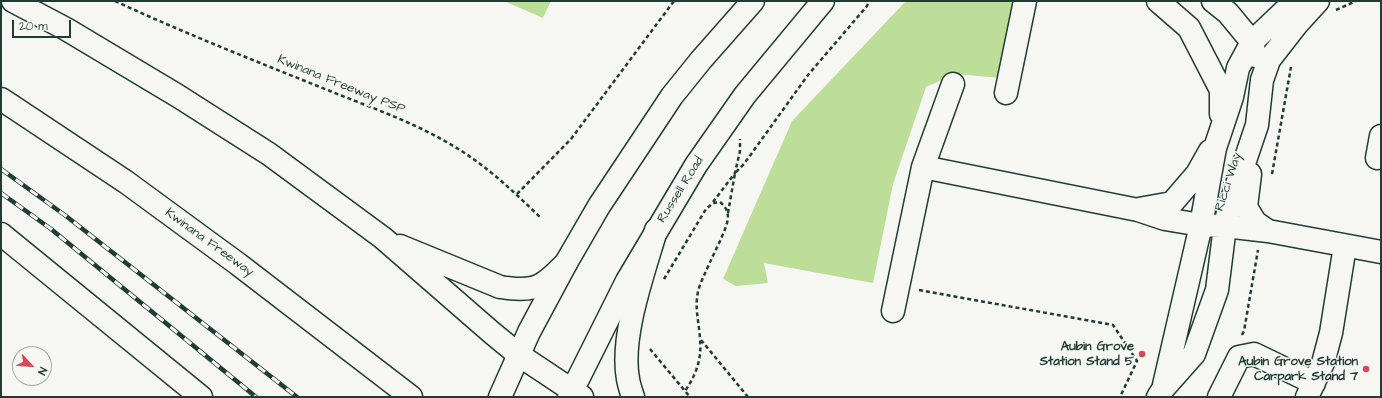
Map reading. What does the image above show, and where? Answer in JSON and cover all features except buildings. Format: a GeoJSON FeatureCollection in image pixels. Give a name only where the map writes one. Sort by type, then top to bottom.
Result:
{"type":"FeatureCollection","features":[{"type":"Feature","properties":{"kind":"main road"},"geometry":{"type":"LineString","coordinates":[[13,1],[66,29],[158,84],[269,154],[383,238],[491,332],[574,395]]}},
{"type":"Feature","properties":{"kind":"main road"},"geometry":{"type":"LineString","coordinates":[[500,397],[529,332],[599,206],[672,96],[701,60],[753,1]]}},
{"type":"Feature","properties":{"kind":"main road","name":"Russell Road"},"geometry":{"type":"LineString","coordinates":[[574,395],[627,281],[696,165],[745,95],[823,1]]}},
{"type":"Feature","properties":{"kind":"main road"},"geometry":{"type":"LineString","coordinates":[[1006,93],[1025,1]]}},
{"type":"Feature","properties":{"kind":"main road"},"geometry":{"type":"LineString","coordinates":[[1158,1],[1190,28],[1221,90],[1222,130]]}},
{"type":"Feature","properties":{"kind":"main road"},"geometry":{"type":"LineString","coordinates":[[1213,1],[1228,13],[1252,42],[1262,80],[1269,98],[1265,128],[1250,176],[1246,207],[1255,222],[1268,231]]}},
{"type":"Feature","properties":{"kind":"main road"},"geometry":{"type":"LineString","coordinates":[[1160,393],[1201,225],[1215,148],[1232,97],[1238,68],[1252,42],[1295,1]]}},
{"type":"Feature","properties":{"kind":"main road"},"geometry":{"type":"LineString","coordinates":[[1160,393],[1194,354],[1217,290],[1225,226],[1229,208],[1257,125],[1262,80],[1269,60],[1297,24],[1318,1]]}},
{"type":"Feature","properties":{"kind":"main road","name":"Ricci Way"},"geometry":{"type":"LineString","coordinates":[[1201,225],[1217,217],[1262,80]]}},
{"type":"Feature","properties":{"kind":"main road"},"geometry":{"type":"LineString","coordinates":[[894,311],[922,167],[953,84]]}},
{"type":"Feature","properties":{"kind":"main road","name":"Kwinana Freeway"},"geometry":{"type":"LineString","coordinates":[[1,99],[126,182],[257,278],[411,397]]}},
{"type":"Feature","properties":{"kind":"main road","name":"Ricci Way"},"geometry":{"type":"LineString","coordinates":[[1138,210],[1172,203],[1197,174],[1222,130]]}},
{"type":"Feature","properties":{"kind":"main road"},"geometry":{"type":"LineString","coordinates":[[1377,158],[1381,136]]}},
{"type":"Feature","properties":{"kind":"main road"},"geometry":{"type":"LineString","coordinates":[[922,167],[1138,210],[1165,219],[1201,225],[1268,231],[1381,252]]}},
{"type":"Feature","properties":{"kind":"main road"},"geometry":{"type":"LineString","coordinates":[[633,397],[628,378],[626,355],[630,320],[656,230]]}},
{"type":"Feature","properties":{"kind":"main road"},"geometry":{"type":"LineString","coordinates":[[1,234],[201,397]]}},
{"type":"Feature","properties":{"kind":"main road"},"geometry":{"type":"LineString","coordinates":[[383,238],[500,287],[525,289],[541,285],[566,263]]}},
{"type":"Feature","properties":{"kind":"main road"},"geometry":{"type":"LineString","coordinates":[[1219,397],[1239,357],[1254,354],[1311,390],[1323,363],[1330,333],[1345,246]]}},
{"type":"Feature","properties":{"kind":"path","name":"Kwinana Freeway PSP"},"geometry":{"type":"LineString","coordinates":[[115,1],[161,22],[434,135],[454,146],[488,169],[517,194],[540,218]]}},
{"type":"Feature","properties":{"kind":"path"},"geometry":{"type":"LineString","coordinates":[[517,194],[571,139],[674,1]]}},
{"type":"Feature","properties":{"kind":"path"},"geometry":{"type":"LineString","coordinates":[[663,281],[706,209],[744,164],[808,75],[867,6],[869,1]]}},
{"type":"Feature","properties":{"kind":"path"},"geometry":{"type":"LineString","coordinates":[[685,391],[696,372],[700,355],[696,299],[726,225],[735,173]]}},
{"type":"Feature","properties":{"kind":"path"},"geometry":{"type":"LineString","coordinates":[[712,203],[720,202],[725,207],[727,214]]}},
{"type":"Feature","properties":{"kind":"path"},"geometry":{"type":"LineString","coordinates":[[899,286],[1113,325],[1137,361],[1120,397]]}},
{"type":"Feature","properties":{"kind":"path"},"geometry":{"type":"LineString","coordinates":[[700,340],[748,397]]}},
{"type":"Feature","properties":{"kind":"path"},"geometry":{"type":"LineString","coordinates":[[650,348],[690,397]]}},
{"type":"Feature","properties":{"kind":"green space"},"geometry":{"type":"Polygon","coordinates":[[[504,1],[551,1],[543,18],[504,1]]]}},
{"type":"Feature","properties":{"kind":"green space"},"geometry":{"type":"Polygon","coordinates":[[[906,1],[1016,1],[1002,78],[955,74],[926,87],[893,184],[873,283],[764,263],[768,283],[736,286],[723,279],[792,121],[906,1]]]}},
{"type":"Feature","properties":{"kind":"railway"},"geometry":{"type":"LineString","coordinates":[[1,169],[66,216],[297,397]]}},
{"type":"Feature","properties":{"kind":"railway"},"geometry":{"type":"LineString","coordinates":[[1,193],[51,229],[256,397]]}},
{"type":"Feature","properties":{"kind":"place","name":"Aubin Grove Station Stand 5"},"geometry":{"type":"Point","coordinates":[1142,354]}},
{"type":"Feature","properties":{"kind":"place","name":"Aubin Grove Station Carpark Stand 7"},"geometry":{"type":"Point","coordinates":[1366,369]}}]}
